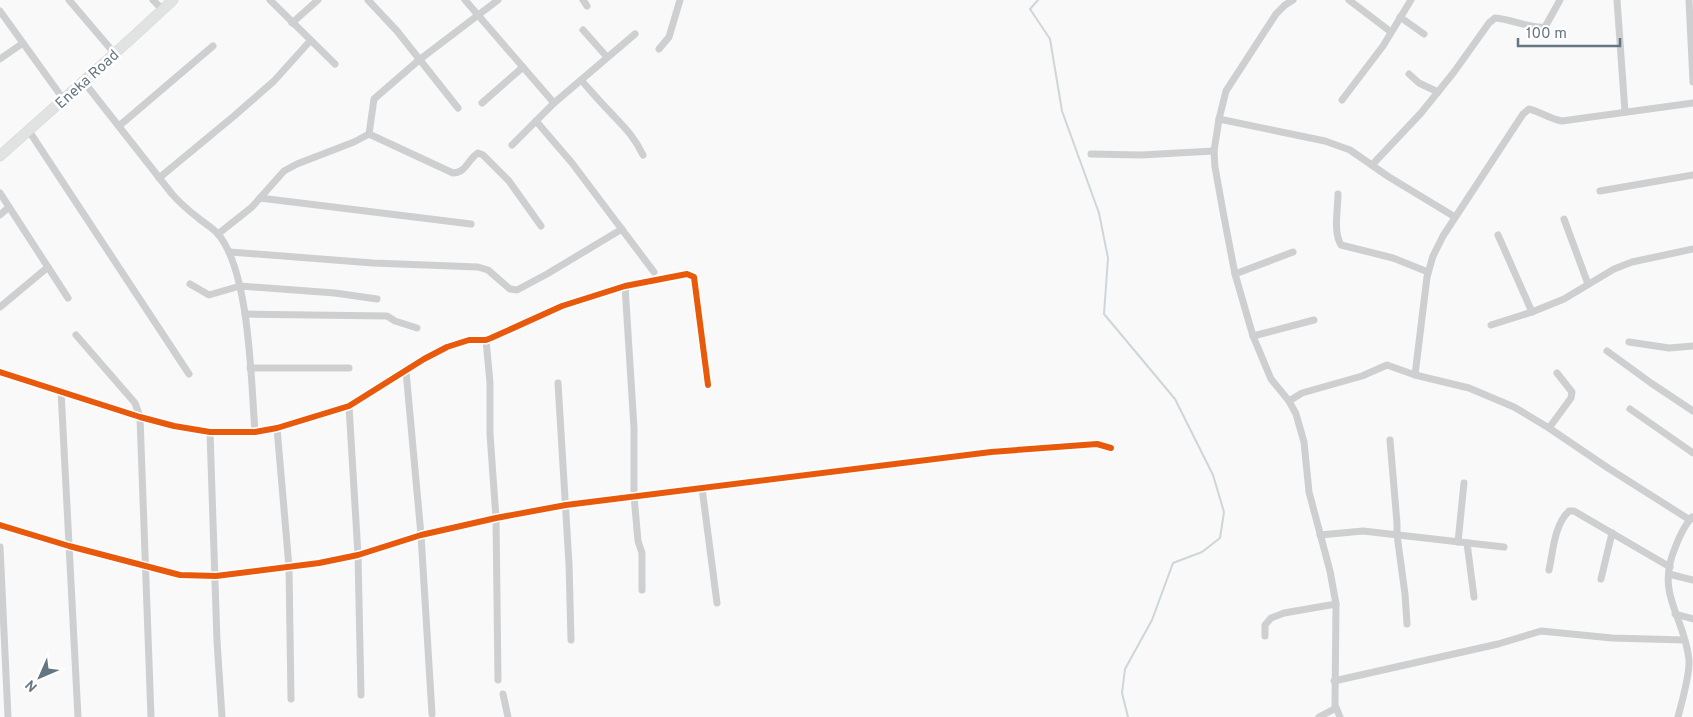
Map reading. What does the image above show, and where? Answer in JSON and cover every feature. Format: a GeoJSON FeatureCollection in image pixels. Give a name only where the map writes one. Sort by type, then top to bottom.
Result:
{"type":"FeatureCollection","features":[{"type":"Feature","properties":{"kind":"main road","name":"Eneka Road"},"geometry":{"type":"LineString","coordinates":[[0,156],[173,0]]}},
{"type":"Feature","properties":{"kind":"street"},"geometry":{"type":"LineString","coordinates":[[69,0],[115,54]]}},
{"type":"Feature","properties":{"kind":"street"},"geometry":{"type":"LineString","coordinates":[[153,0],[163,10]]}},
{"type":"Feature","properties":{"kind":"street"},"geometry":{"type":"LineString","coordinates":[[270,0],[334,64]]}},
{"type":"Feature","properties":{"kind":"street"},"geometry":{"type":"LineString","coordinates":[[292,23],[318,0]]}},
{"type":"Feature","properties":{"kind":"street"},"geometry":{"type":"LineString","coordinates":[[368,0],[397,31],[458,108]]}},
{"type":"Feature","properties":{"kind":"street"},"geometry":{"type":"LineString","coordinates":[[465,0],[554,103]]}},
{"type":"Feature","properties":{"kind":"street"},"geometry":{"type":"LineString","coordinates":[[370,134],[374,99],[419,60],[498,0]]}},
{"type":"Feature","properties":{"kind":"street"},"geometry":{"type":"LineString","coordinates":[[659,50],[669,37],[680,0]]}},
{"type":"Feature","properties":{"kind":"street"},"geometry":{"type":"LineString","coordinates":[[1293,0],[1284,5],[1276,14],[1226,91],[1214,151],[1215,167],[1236,274],[1253,336],[1271,379],[1289,401],[1296,414],[1304,442],[1309,492],[1330,571],[1336,604],[1334,681],[1336,708],[1340,717]]}},
{"type":"Feature","properties":{"kind":"street"},"geometry":{"type":"LineString","coordinates":[[1349,0],[1391,32]]}},
{"type":"Feature","properties":{"kind":"street"},"geometry":{"type":"LineString","coordinates":[[1342,100],[1383,46],[1411,0]]}},
{"type":"Feature","properties":{"kind":"street"},"geometry":{"type":"LineString","coordinates":[[1372,164],[1421,113],[1454,72],[1489,23],[1495,18],[1539,28],[1545,27],[1560,0]]}},
{"type":"Feature","properties":{"kind":"street"},"geometry":{"type":"LineString","coordinates":[[1617,0],[1625,112]]}},
{"type":"Feature","properties":{"kind":"street"},"geometry":{"type":"LineString","coordinates":[[1689,0],[1693,82]]}},
{"type":"Feature","properties":{"kind":"street"},"geometry":{"type":"LineString","coordinates":[[0,11],[64,100]]}},
{"type":"Feature","properties":{"kind":"street"},"geometry":{"type":"LineString","coordinates":[[1400,17],[1424,34]]}},
{"type":"Feature","properties":{"kind":"street"},"geometry":{"type":"LineString","coordinates":[[583,30],[607,57]]}},
{"type":"Feature","properties":{"kind":"street"},"geometry":{"type":"LineString","coordinates":[[512,145],[554,103],[634,34]]}},
{"type":"Feature","properties":{"kind":"street"},"geometry":{"type":"LineString","coordinates":[[159,178],[274,81],[310,41]]}},
{"type":"Feature","properties":{"kind":"street"},"geometry":{"type":"LineString","coordinates":[[0,59],[23,43]]}},
{"type":"Feature","properties":{"kind":"street"},"geometry":{"type":"LineString","coordinates":[[119,126],[213,46]]}},
{"type":"Feature","properties":{"kind":"street"},"geometry":{"type":"LineString","coordinates":[[482,103],[523,67]]}},
{"type":"Feature","properties":{"kind":"street"},"geometry":{"type":"LineString","coordinates":[[1409,74],[1419,84],[1438,92]]}},
{"type":"Feature","properties":{"kind":"street"},"geometry":{"type":"LineString","coordinates":[[581,80],[627,128],[636,140],[643,155]]}},
{"type":"Feature","properties":{"kind":"street"},"geometry":{"type":"LineString","coordinates":[[84,82],[172,194],[187,210],[218,234],[230,252],[240,286],[245,314],[255,432]]}},
{"type":"Feature","properties":{"kind":"street"},"geometry":{"type":"LineString","coordinates":[[1415,375],[1424,292],[1433,256],[1455,218],[1523,114],[1529,109],[1552,119],[1562,121],[1693,103]]}},
{"type":"Feature","properties":{"kind":"street"},"geometry":{"type":"LineString","coordinates":[[1219,119],[1325,140],[1350,150],[1455,218]]}},
{"type":"Feature","properties":{"kind":"street"},"geometry":{"type":"LineString","coordinates":[[536,121],[572,163],[654,272]]}},
{"type":"Feature","properties":{"kind":"street"},"geometry":{"type":"LineString","coordinates":[[29,131],[189,374]]}},
{"type":"Feature","properties":{"kind":"street"},"geometry":{"type":"LineString","coordinates":[[218,234],[234,223],[284,171],[370,134]]}},
{"type":"Feature","properties":{"kind":"street"},"geometry":{"type":"LineString","coordinates":[[370,134],[453,173],[459,173],[463,170],[473,156],[478,153],[483,155],[509,181],[541,226]]}},
{"type":"Feature","properties":{"kind":"street"},"geometry":{"type":"LineString","coordinates":[[1091,154],[1141,155],[1214,151]]}},
{"type":"Feature","properties":{"kind":"street"},"geometry":{"type":"LineString","coordinates":[[1600,191],[1693,175]]}},
{"type":"Feature","properties":{"kind":"street"},"geometry":{"type":"LineString","coordinates":[[0,193],[68,298]]}},
{"type":"Feature","properties":{"kind":"street"},"geometry":{"type":"LineString","coordinates":[[1338,194],[1338,240],[1341,245],[1393,258],[1428,272]]}},
{"type":"Feature","properties":{"kind":"street"},"geometry":{"type":"LineString","coordinates":[[260,198],[471,224]]}},
{"type":"Feature","properties":{"kind":"street"},"geometry":{"type":"LineString","coordinates":[[0,215],[9,207]]}},
{"type":"Feature","properties":{"kind":"street"},"geometry":{"type":"LineString","coordinates":[[1564,219],[1588,284]]}},
{"type":"Feature","properties":{"kind":"street"},"geometry":{"type":"LineString","coordinates":[[230,252],[365,263],[478,267],[488,270],[510,289],[517,290],[622,230]]}},
{"type":"Feature","properties":{"kind":"street"},"geometry":{"type":"LineString","coordinates":[[1498,235],[1532,312]]}},
{"type":"Feature","properties":{"kind":"street"},"geometry":{"type":"LineString","coordinates":[[1491,325],[1532,312],[1564,299],[1614,269],[1632,262],[1693,249]]}},
{"type":"Feature","properties":{"kind":"street"},"geometry":{"type":"LineString","coordinates":[[1236,274],[1293,252]]}},
{"type":"Feature","properties":{"kind":"street"},"geometry":{"type":"LineString","coordinates":[[0,307],[48,267]]}},
{"type":"Feature","properties":{"kind":"street"},"geometry":{"type":"LineString","coordinates":[[0,372],[140,417],[210,432],[255,432],[277,428],[348,406],[447,347],[469,340],[486,340],[562,306],[625,286],[688,274],[694,277],[708,385]]}},
{"type":"Feature","properties":{"kind":"street"},"geometry":{"type":"LineString","coordinates":[[190,284],[209,295],[240,286],[335,293],[377,299]]}},
{"type":"Feature","properties":{"kind":"street"},"geometry":{"type":"LineString","coordinates":[[625,286],[634,428],[634,496],[638,541],[642,553],[642,590]]}},
{"type":"Feature","properties":{"kind":"street"},"geometry":{"type":"LineString","coordinates":[[245,314],[387,316],[395,321],[417,328]]}},
{"type":"Feature","properties":{"kind":"street"},"geometry":{"type":"LineString","coordinates":[[1253,336],[1314,320]]}},
{"type":"Feature","properties":{"kind":"street"},"geometry":{"type":"LineString","coordinates":[[76,335],[135,403],[140,417],[152,717]]}},
{"type":"Feature","properties":{"kind":"street"},"geometry":{"type":"LineString","coordinates":[[486,340],[490,383],[490,434],[496,518],[498,680]]}},
{"type":"Feature","properties":{"kind":"street"},"geometry":{"type":"LineString","coordinates":[[1629,342],[1669,348],[1693,346]]}},
{"type":"Feature","properties":{"kind":"street"},"geometry":{"type":"LineString","coordinates":[[1606,351],[1693,411]]}},
{"type":"Feature","properties":{"kind":"street"},"geometry":{"type":"LineString","coordinates":[[1289,401],[1302,393],[1362,376],[1387,366],[1469,388],[1514,407],[1608,468],[1691,518],[1679,537],[1671,556],[1669,570],[1668,587],[1689,661],[1678,717]]}},
{"type":"Feature","properties":{"kind":"street"},"geometry":{"type":"LineString","coordinates":[[250,368],[349,368]]}},
{"type":"Feature","properties":{"kind":"street"},"geometry":{"type":"LineString","coordinates":[[406,370],[422,535],[432,714]]}},
{"type":"Feature","properties":{"kind":"street"},"geometry":{"type":"LineString","coordinates":[[1549,428],[1571,398],[1572,392],[1557,373]]}},
{"type":"Feature","properties":{"kind":"street"},"geometry":{"type":"LineString","coordinates":[[558,383],[571,603],[571,640]]}},
{"type":"Feature","properties":{"kind":"street"},"geometry":{"type":"LineString","coordinates":[[61,391],[78,717]]}},
{"type":"Feature","properties":{"kind":"street"},"geometry":{"type":"LineString","coordinates":[[348,406],[358,555],[361,695]]}},
{"type":"Feature","properties":{"kind":"street"},"geometry":{"type":"LineString","coordinates":[[1630,409],[1693,453]]}},
{"type":"Feature","properties":{"kind":"street"},"geometry":{"type":"LineString","coordinates":[[277,428],[289,567],[291,699]]}},
{"type":"Feature","properties":{"kind":"street"},"geometry":{"type":"LineString","coordinates":[[210,432],[217,640],[222,717]]}},
{"type":"Feature","properties":{"kind":"street"},"geometry":{"type":"LineString","coordinates":[[1390,440],[1397,535],[1407,624]]}},
{"type":"Feature","properties":{"kind":"street"},"geometry":{"type":"LineString","coordinates":[[0,525],[180,576],[216,576],[289,567],[358,555],[422,535],[496,518],[566,505],[991,452],[1097,444],[1111,448]]}},
{"type":"Feature","properties":{"kind":"street"},"geometry":{"type":"LineString","coordinates":[[1458,542],[1464,483]]}},
{"type":"Feature","properties":{"kind":"street"},"geometry":{"type":"LineString","coordinates":[[702,488],[717,603]]}},
{"type":"Feature","properties":{"kind":"street"},"geometry":{"type":"LineString","coordinates":[[1549,570],[1557,532],[1565,516],[1569,512],[1574,512],[1612,533],[1669,570],[1693,580]]}},
{"type":"Feature","properties":{"kind":"street"},"geometry":{"type":"LineString","coordinates":[[1320,535],[1364,531],[1504,547]]}},
{"type":"Feature","properties":{"kind":"street"},"geometry":{"type":"LineString","coordinates":[[1601,579],[1612,533]]}},
{"type":"Feature","properties":{"kind":"street"},"geometry":{"type":"LineString","coordinates":[[1467,543],[1474,597]]}},
{"type":"Feature","properties":{"kind":"street"},"geometry":{"type":"LineString","coordinates":[[0,547],[8,717]]}},
{"type":"Feature","properties":{"kind":"street"},"geometry":{"type":"LineString","coordinates":[[1265,636],[1265,625],[1271,618],[1284,613],[1336,604]]}},
{"type":"Feature","properties":{"kind":"street"},"geometry":{"type":"LineString","coordinates":[[1675,614],[1693,619]]}},
{"type":"Feature","properties":{"kind":"street"},"geometry":{"type":"LineString","coordinates":[[1334,681],[1498,644],[1541,631],[1612,638],[1684,640]]}},
{"type":"Feature","properties":{"kind":"street"},"geometry":{"type":"LineString","coordinates":[[1684,689],[1693,690]]}},
{"type":"Feature","properties":{"kind":"street"},"geometry":{"type":"LineString","coordinates":[[504,694],[508,717]]}},
{"type":"Feature","properties":{"kind":"street"},"geometry":{"type":"LineString","coordinates":[[1319,717],[1336,708]]}},
{"type":"Feature","properties":{"kind":"waterway"},"geometry":{"type":"LineString","coordinates":[[1038,0],[1030,9],[1050,39],[1062,111],[1099,213],[1108,258],[1104,314],[1175,399],[1213,475],[1224,512],[1220,538],[1202,552],[1173,563],[1152,620],[1125,669],[1122,693],[1128,717]]}},
{"type":"Feature","properties":{"kind":"cycle path"},"geometry":{"type":"LineString","coordinates":[[0,372],[174,426],[210,432],[255,432],[277,428],[349,406],[424,359],[447,347],[469,340],[486,340],[562,306],[625,286],[687,274],[694,277],[708,385]]}},
{"type":"Feature","properties":{"kind":"cycle path"},"geometry":{"type":"LineString","coordinates":[[0,525],[69,546],[180,575],[216,576],[319,563],[358,555],[421,535],[566,505],[991,452],[1097,444],[1111,448]]}}]}
